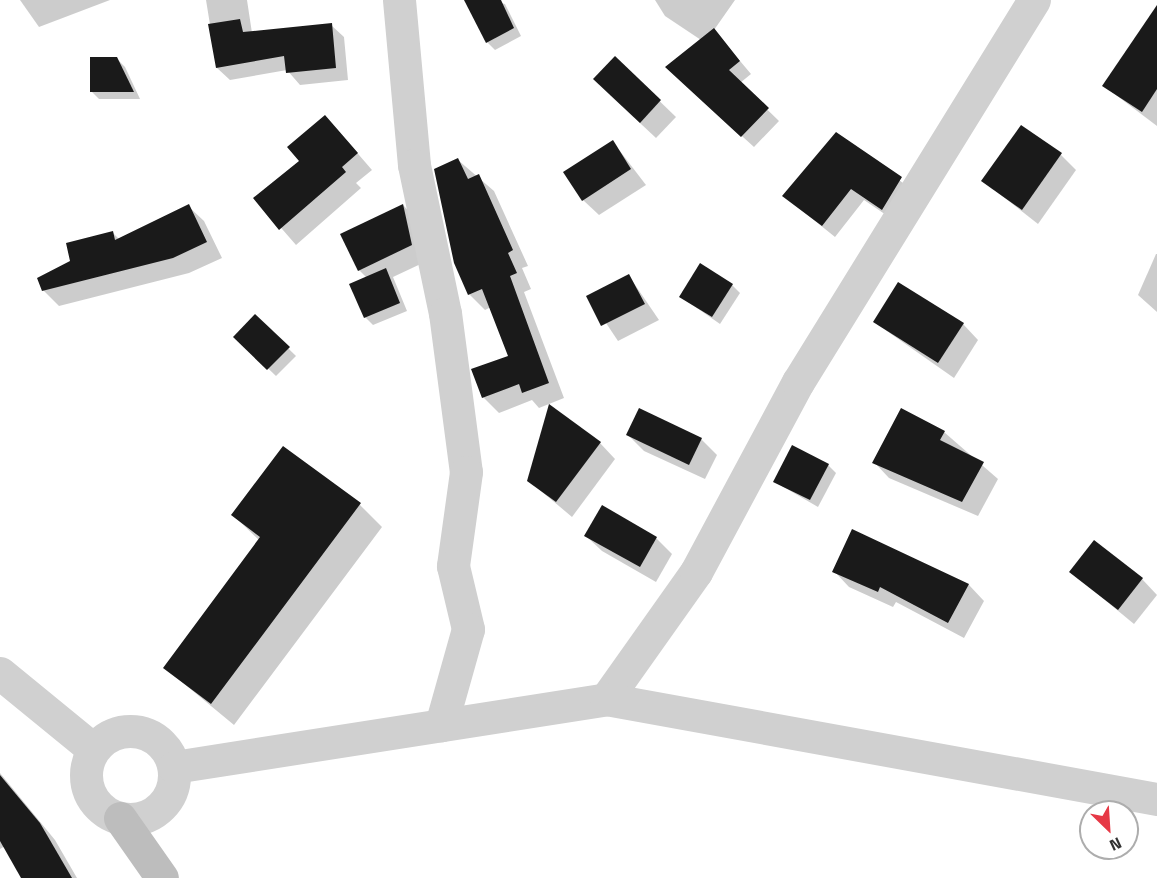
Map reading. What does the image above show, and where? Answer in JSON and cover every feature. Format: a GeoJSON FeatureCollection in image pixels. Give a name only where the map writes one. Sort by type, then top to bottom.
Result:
{"type":"FeatureCollection","features":[{"type":"Feature","properties":{"kind":"street"},"geometry":{"type":"LineString","coordinates":[[399,0],[414,165],[445,313],[466,472],[453,566],[468,629],[441,725]]}},
{"type":"Feature","properties":{"kind":"street"},"geometry":{"type":"LineString","coordinates":[[606,699],[696,572],[798,382],[1034,0]]}},
{"type":"Feature","properties":{"kind":"street"},"geometry":{"type":"LineString","coordinates":[[0,673],[93,749]]}},
{"type":"Feature","properties":{"kind":"street"},"geometry":{"type":"LineString","coordinates":[[174,767],[606,699],[1157,799]]}},
{"type":"Feature","properties":{"kind":"street"},"geometry":{"type":"LineString","coordinates":[[120,818],[154,813],[174,785],[174,767],[168,750],[139,731],[122,731],[93,749],[86,765],[92,799],[120,818],[162,878]]}},
{"type":"Feature","properties":{"kind":"building"},"geometry":{"type":"Polygon","coordinates":[[[464,0],[501,0],[514,28],[486,43],[464,0]]]}},
{"type":"Feature","properties":{"kind":"building"},"geometry":{"type":"Polygon","coordinates":[[[1157,5],[1157,89],[1142,112],[1102,86],[1157,5]]]}},
{"type":"Feature","properties":{"kind":"building"},"geometry":{"type":"Polygon","coordinates":[[[240,19],[243,32],[332,23],[336,68],[286,73],[284,56],[216,68],[208,24],[240,19]]]}},
{"type":"Feature","properties":{"kind":"building"},"geometry":{"type":"Polygon","coordinates":[[[714,28],[740,61],[729,70],[769,108],[741,137],[665,67],[714,28]]]}},
{"type":"Feature","properties":{"kind":"building"},"geometry":{"type":"Polygon","coordinates":[[[615,56],[661,100],[640,123],[593,79],[615,56]]]}},
{"type":"Feature","properties":{"kind":"building"},"geometry":{"type":"Polygon","coordinates":[[[90,57],[117,57],[134,92],[90,92],[90,57]]]}},
{"type":"Feature","properties":{"kind":"building"},"geometry":{"type":"Polygon","coordinates":[[[325,115],[358,153],[342,167],[346,172],[279,230],[253,198],[299,161],[287,147],[325,115]]]}},
{"type":"Feature","properties":{"kind":"building"},"geometry":{"type":"Polygon","coordinates":[[[1021,125],[1062,153],[1022,210],[981,181],[1021,125]]]}},
{"type":"Feature","properties":{"kind":"building"},"geometry":{"type":"Polygon","coordinates":[[[836,132],[902,177],[882,210],[851,189],[822,226],[782,196],[836,132]]]}},
{"type":"Feature","properties":{"kind":"building"},"geometry":{"type":"Polygon","coordinates":[[[613,140],[631,169],[582,201],[563,172],[613,140]]]}},
{"type":"Feature","properties":{"kind":"building"},"geometry":{"type":"Polygon","coordinates":[[[458,158],[468,179],[479,174],[513,250],[508,253],[517,273],[510,276],[549,383],[522,393],[519,384],[482,398],[471,369],[508,356],[482,289],[468,295],[454,263],[434,169],[458,158]]]}},
{"type":"Feature","properties":{"kind":"building"},"geometry":{"type":"Polygon","coordinates":[[[189,204],[207,242],[173,258],[42,291],[37,278],[70,261],[66,243],[113,231],[115,240],[189,204]]]}},
{"type":"Feature","properties":{"kind":"building"},"geometry":{"type":"Polygon","coordinates":[[[403,204],[412,245],[358,271],[340,234],[403,204]]]}},
{"type":"Feature","properties":{"kind":"building"},"geometry":{"type":"Polygon","coordinates":[[[700,263],[733,284],[712,317],[679,297],[700,263]]]}},
{"type":"Feature","properties":{"kind":"building"},"geometry":{"type":"Polygon","coordinates":[[[386,268],[400,303],[364,318],[349,284],[386,268]]]}},
{"type":"Feature","properties":{"kind":"building"},"geometry":{"type":"Polygon","coordinates":[[[629,274],[645,304],[601,326],[586,296],[629,274]]]}},
{"type":"Feature","properties":{"kind":"building"},"geometry":{"type":"Polygon","coordinates":[[[898,282],[964,323],[938,363],[873,322],[898,282]]]}},
{"type":"Feature","properties":{"kind":"building"},"geometry":{"type":"Polygon","coordinates":[[[255,314],[290,347],[267,370],[233,337],[255,314]]]}},
{"type":"Feature","properties":{"kind":"building"},"geometry":{"type":"Polygon","coordinates":[[[549,404],[601,442],[556,502],[527,481],[549,404]]]}},
{"type":"Feature","properties":{"kind":"building"},"geometry":{"type":"Polygon","coordinates":[[[639,408],[702,438],[689,465],[626,435],[639,408]]]}},
{"type":"Feature","properties":{"kind":"building"},"geometry":{"type":"Polygon","coordinates":[[[901,408],[945,431],[940,440],[984,462],[962,502],[872,463],[901,408]]]}},
{"type":"Feature","properties":{"kind":"building"},"geometry":{"type":"Polygon","coordinates":[[[792,445],[829,464],[810,500],[773,482],[792,445]]]}},
{"type":"Feature","properties":{"kind":"building"},"geometry":{"type":"Polygon","coordinates":[[[283,446],[361,503],[211,704],[163,668],[260,537],[231,515],[283,446]]]}},
{"type":"Feature","properties":{"kind":"building"},"geometry":{"type":"Polygon","coordinates":[[[602,505],[657,537],[640,567],[584,536],[602,505]]]}},
{"type":"Feature","properties":{"kind":"building"},"geometry":{"type":"Polygon","coordinates":[[[852,529],[969,584],[948,623],[880,587],[878,592],[832,572],[852,529]]]}},
{"type":"Feature","properties":{"kind":"building"},"geometry":{"type":"Polygon","coordinates":[[[1094,540],[1143,578],[1118,610],[1069,572],[1094,540]]]}},
{"type":"Feature","properties":{"kind":"building"},"geometry":{"type":"Polygon","coordinates":[[[0,775],[40,823],[72,878],[21,878],[0,841],[0,775]]]}}]}
